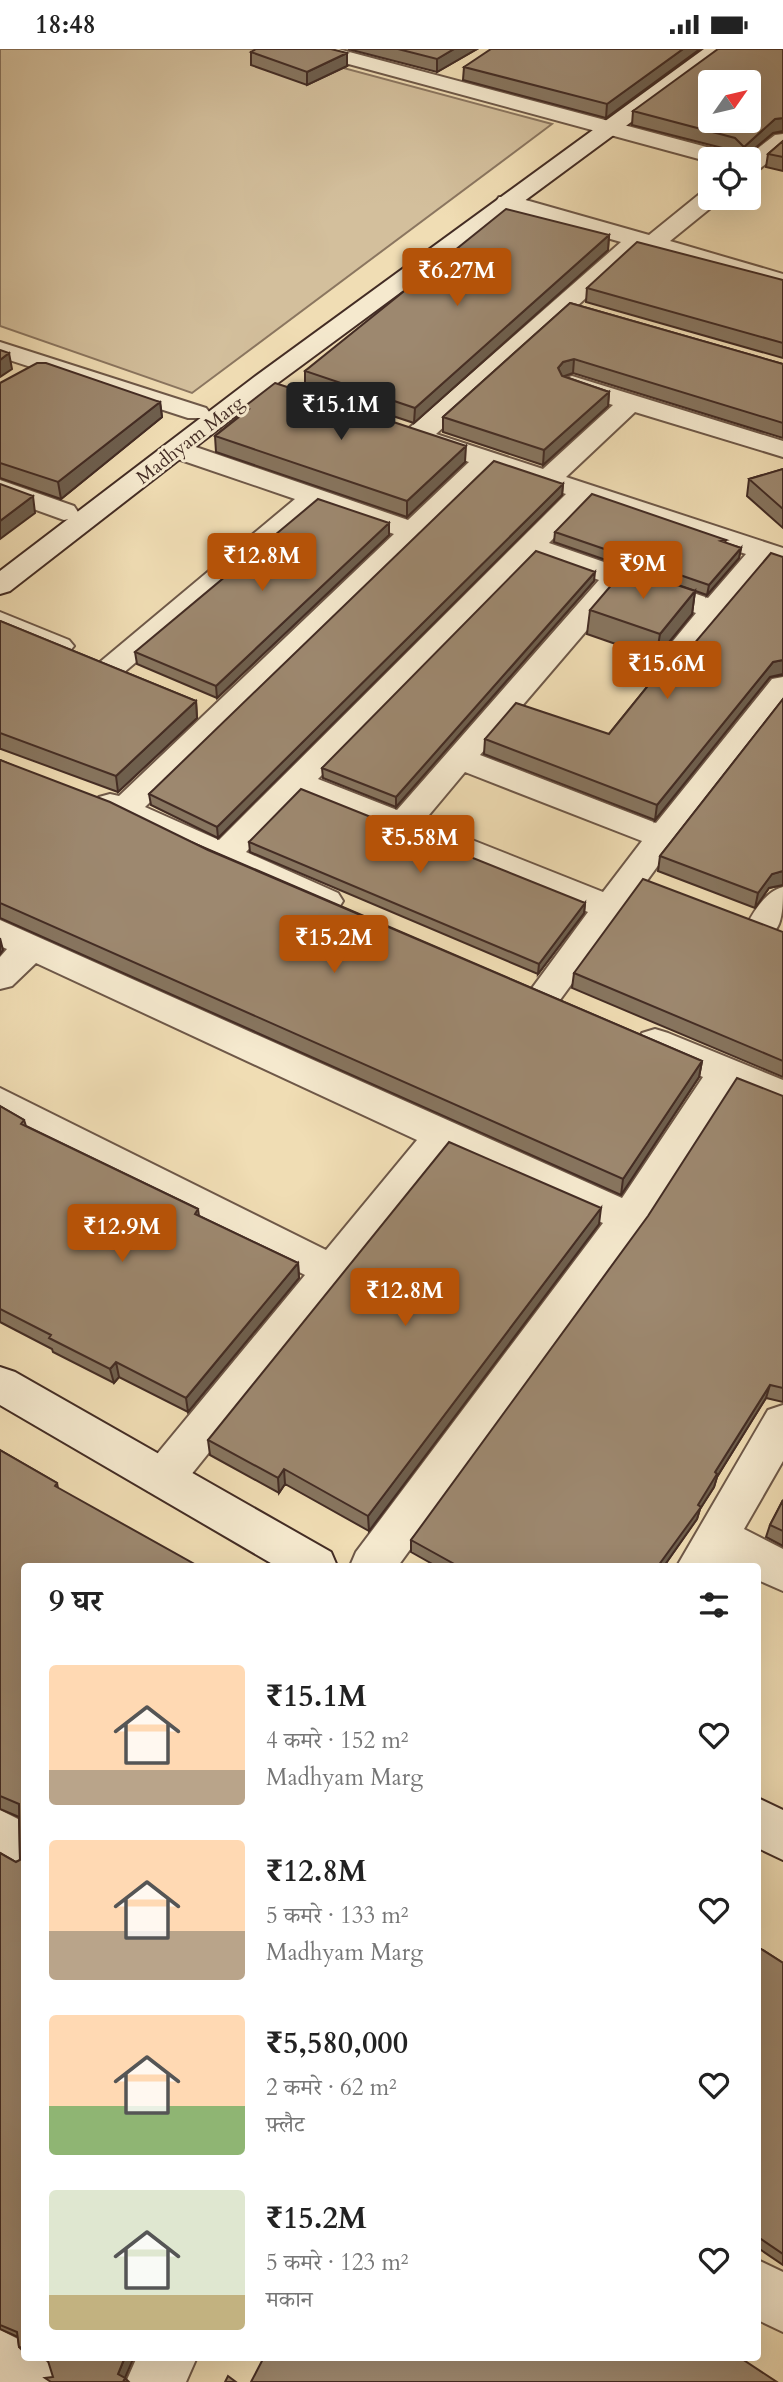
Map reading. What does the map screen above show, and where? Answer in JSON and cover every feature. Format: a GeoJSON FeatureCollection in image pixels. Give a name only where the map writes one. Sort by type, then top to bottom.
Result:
{"type":"FeatureCollection","features":[{"type":"Feature","properties":{"kind":"street","name":"Madhyam Marg"},"geometry":{"type":"LineString","coordinates":[[0,562],[679,49]]}},
{"type":"Feature","properties":{"kind":"street","name":"Madhyam Marg"},"geometry":{"type":"LineString","coordinates":[[0,585],[262,383],[702,58],[720,49]]}},
{"type":"Feature","properties":{"kind":"street"},"geometry":{"type":"LineString","coordinates":[[320,50],[698,152]]}},
{"type":"Feature","properties":{"kind":"street"},"geometry":{"type":"LineString","coordinates":[[440,82],[463,69]]}},
{"type":"Feature","properties":{"kind":"street"},"geometry":{"type":"LineString","coordinates":[[761,157],[783,140]]}},
{"type":"Feature","properties":{"kind":"street"},"geometry":{"type":"LineString","coordinates":[[761,169],[772,172]]}},
{"type":"Feature","properties":{"kind":"street"},"geometry":{"type":"LineString","coordinates":[[507,202],[783,281]]}},
{"type":"Feature","properties":{"kind":"street"},"geometry":{"type":"LineString","coordinates":[[418,437],[562,305],[644,242],[698,205]]}},
{"type":"Feature","properties":{"kind":"street"},"geometry":{"type":"LineString","coordinates":[[562,305],[589,313]]}},
{"type":"Feature","properties":{"kind":"street"},"geometry":{"type":"LineString","coordinates":[[0,349],[197,413]]}},
{"type":"Feature","properties":{"kind":"street"},"geometry":{"type":"LineString","coordinates":[[22,377],[44,363]]}},
{"type":"Feature","properties":{"kind":"street"},"geometry":{"type":"LineString","coordinates":[[262,383],[288,392]]}},
{"type":"Feature","properties":{"kind":"street"},"geometry":{"type":"LineString","coordinates":[[572,384],[783,449]]}},
{"type":"Feature","properties":{"kind":"street"},"geometry":{"type":"LineString","coordinates":[[547,480],[632,402]]}},
{"type":"Feature","properties":{"kind":"street"},"geometry":{"type":"LineString","coordinates":[[392,428],[773,554],[715,610],[674,658]]}},
{"type":"Feature","properties":{"kind":"street"},"geometry":{"type":"LineString","coordinates":[[178,450],[412,531]]}},
{"type":"Feature","properties":{"kind":"street"},"geometry":{"type":"LineString","coordinates":[[124,809],[210,709],[412,531],[487,460]]}},
{"type":"Feature","properties":{"kind":"street"},"geometry":{"type":"LineString","coordinates":[[0,488],[64,512]]}},
{"type":"Feature","properties":{"kind":"street"},"geometry":{"type":"LineString","coordinates":[[223,856],[584,492]]}},
{"type":"Feature","properties":{"kind":"street"},"geometry":{"type":"LineString","coordinates":[[0,621],[124,673],[314,497]]}},
{"type":"Feature","properties":{"kind":"street"},"geometry":{"type":"LineString","coordinates":[[532,547],[715,610]]}},
{"type":"Feature","properties":{"kind":"street"},"geometry":{"type":"LineString","coordinates":[[402,824],[618,576]]}},
{"type":"Feature","properties":{"kind":"street"},"geometry":{"type":"LineString","coordinates":[[545,995],[610,908],[646,881],[662,837],[783,687]]}},
{"type":"Feature","properties":{"kind":"street"},"geometry":{"type":"LineString","coordinates":[[459,758],[662,837]]}},
{"type":"Feature","properties":{"kind":"street"},"geometry":{"type":"LineString","coordinates":[[297,782],[610,908]]}},
{"type":"Feature","properties":{"kind":"street"},"geometry":{"type":"LineString","coordinates":[[75,791],[124,809],[223,856],[359,915]]}},
{"type":"Feature","properties":{"kind":"street"},"geometry":{"type":"LineString","coordinates":[[761,926],[783,898]]}},
{"type":"Feature","properties":{"kind":"street"},"geometry":{"type":"LineString","coordinates":[[0,977],[15,940],[442,1136],[629,1218]]}},
{"type":"Feature","properties":{"kind":"street"},"geometry":{"type":"LineString","coordinates":[[622,1028],[783,1095]]}},
{"type":"Feature","properties":{"kind":"street"},"geometry":{"type":"LineString","coordinates":[[374,1563],[629,1218],[724,1072]]}},
{"type":"Feature","properties":{"kind":"street"},"geometry":{"type":"LineString","coordinates":[[0,1102],[332,1271]]}},
{"type":"Feature","properties":{"kind":"street"},"geometry":{"type":"LineString","coordinates":[[163,1478],[442,1136]]}},
{"type":"Feature","properties":{"kind":"street"},"geometry":{"type":"LineString","coordinates":[[0,1384],[310,1563]]}},
{"type":"Feature","properties":{"kind":"street"},"geometry":{"type":"LineString","coordinates":[[751,1563],[707,1552],[783,1423]]}},
{"type":"Feature","properties":{"kind":"street"},"geometry":{"type":"LineString","coordinates":[[761,1566],[783,1571]]}},
{"type":"Feature","properties":{"kind":"street"},"geometry":{"type":"LineString","coordinates":[[761,1824],[783,1836]]}},
{"type":"Feature","properties":{"kind":"street"},"geometry":{"type":"LineString","coordinates":[[0,1834],[21,1849]]}},
{"type":"Feature","properties":{"kind":"street"},"geometry":{"type":"LineString","coordinates":[[761,2290],[783,2304]]}},
{"type":"Feature","properties":{"kind":"street"},"geometry":{"type":"LineString","coordinates":[[0,2358],[30,2382]]}},
{"type":"Feature","properties":{"kind":"street"},"geometry":{"type":"LineString","coordinates":[[154,2382],[167,2361]]}},
{"type":"Feature","properties":{"kind":"shaded area"},"geometry":{"type":"Polygon","coordinates":[[[0,49],[273,49],[552,124],[192,393],[0,326],[0,49]]]}},
{"type":"Feature","properties":{"kind":"building"},"geometry":{"type":"Polygon","coordinates":[[[256,49],[331,49],[347,53],[307,72],[251,52],[256,49]]]}},
{"type":"Feature","properties":{"kind":"building"},"geometry":{"type":"Polygon","coordinates":[[[398,49],[454,49],[437,59],[398,49]]]}},
{"type":"Feature","properties":{"kind":"building"},"geometry":{"type":"Polygon","coordinates":[[[491,49],[683,49],[607,104],[464,67],[491,49]]]}},
{"type":"Feature","properties":{"kind":"building"},"geometry":{"type":"Polygon","coordinates":[[[718,49],[783,49],[783,118],[775,119],[761,132],[761,70],[698,70],[698,128],[633,111],[718,49]]]}},
{"type":"Feature","properties":{"kind":"building"},"geometry":{"type":"Polygon","coordinates":[[[716,133],[760,133],[744,147],[735,138],[716,133]]]}},
{"type":"Feature","properties":{"kind":"building"},"geometry":{"type":"Polygon","coordinates":[[[783,141],[783,157],[768,154],[783,141]]]}},
{"type":"Feature","properties":{"kind":"building"},"geometry":{"type":"Polygon","coordinates":[[[506,209],[609,235],[415,408],[305,371],[506,209]]]}},
{"type":"Feature","properties":{"kind":"building"},"geometry":{"type":"Polygon","coordinates":[[[637,242],[783,280],[783,343],[587,288],[637,242]]]}},
{"type":"Feature","properties":{"kind":"building"},"geometry":{"type":"Polygon","coordinates":[[[570,303],[783,364],[783,423],[574,359],[563,362],[558,368],[562,376],[609,392],[544,450],[443,417],[570,303]]]}},
{"type":"Feature","properties":{"kind":"building"},"geometry":{"type":"Polygon","coordinates":[[[0,350],[9,353],[0,360],[0,350]]]}},
{"type":"Feature","properties":{"kind":"building"},"geometry":{"type":"Polygon","coordinates":[[[37,363],[46,363],[160,402],[58,482],[0,463],[0,383],[37,363]]]}},
{"type":"Feature","properties":{"kind":"building"},"geometry":{"type":"Polygon","coordinates":[[[275,383],[466,446],[407,501],[215,436],[249,409],[244,407],[275,383]]]}},
{"type":"Feature","properties":{"kind":"building"},"geometry":{"type":"Polygon","coordinates":[[[494,461],[563,484],[217,827],[149,794],[494,461]]]}},
{"type":"Feature","properties":{"kind":"building"},"geometry":{"type":"Polygon","coordinates":[[[783,469],[783,509],[749,479],[783,469]]]}},
{"type":"Feature","properties":{"kind":"building"},"geometry":{"type":"Polygon","coordinates":[[[0,484],[33,496],[0,521],[0,484]]]}},
{"type":"Feature","properties":{"kind":"building"},"geometry":{"type":"Polygon","coordinates":[[[592,494],[726,540],[721,541],[741,548],[709,585],[555,532],[592,494]]]}},
{"type":"Feature","properties":{"kind":"building"},"geometry":{"type":"Polygon","coordinates":[[[318,499],[389,523],[216,686],[135,652],[318,499]]]}},
{"type":"Feature","properties":{"kind":"building"},"geometry":{"type":"Polygon","coordinates":[[[536,551],[595,572],[396,797],[322,768],[536,551]]]}},
{"type":"Feature","properties":{"kind":"building"},"geometry":{"type":"Polygon","coordinates":[[[771,553],[783,557],[783,660],[773,662],[657,805],[485,739],[516,703],[609,734],[664,666],[657,663],[667,652],[677,655],[688,651],[771,553]]]}},
{"type":"Feature","properties":{"kind":"building"},"geometry":{"type":"Polygon","coordinates":[[[626,568],[695,591],[660,634],[590,610],[626,568]]]}},
{"type":"Feature","properties":{"kind":"building"},"geometry":{"type":"Polygon","coordinates":[[[0,621],[196,701],[116,776],[0,733],[0,621]]]}},
{"type":"Feature","properties":{"kind":"building"},"geometry":{"type":"Polygon","coordinates":[[[783,699],[783,871],[772,874],[758,893],[660,856],[783,699]]]}},
{"type":"Feature","properties":{"kind":"building"},"geometry":{"type":"Polygon","coordinates":[[[0,760],[110,802],[208,850],[702,1061],[623,1179],[0,903],[0,760]]]}},
{"type":"Feature","properties":{"kind":"building"},"geometry":{"type":"Polygon","coordinates":[[[301,789],[585,903],[539,964],[249,842],[301,789]]]}},
{"type":"Feature","properties":{"kind":"building"},"geometry":{"type":"Polygon","coordinates":[[[643,879],[783,932],[783,1061],[574,973],[643,879]]]}},
{"type":"Feature","properties":{"kind":"building"},"geometry":{"type":"Polygon","coordinates":[[[737,1078],[783,1096],[783,1388],[770,1385],[715,1472],[717,1474],[698,1505],[701,1507],[660,1563],[453,1563],[411,1540],[648,1216],[737,1078]]]}},
{"type":"Feature","properties":{"kind":"building"},"geometry":{"type":"Polygon","coordinates":[[[0,1106],[24,1120],[21,1124],[198,1209],[195,1214],[298,1263],[186,1398],[116,1362],[110,1369],[0,1309],[0,1106]]]}},
{"type":"Feature","properties":{"kind":"building"},"geometry":{"type":"Polygon","coordinates":[[[449,1142],[601,1208],[368,1516],[284,1469],[278,1478],[208,1440],[449,1142]]]}},
{"type":"Feature","properties":{"kind":"building"},"geometry":{"type":"Polygon","coordinates":[[[0,1450],[57,1483],[55,1486],[193,1563],[21,1563],[21,2347],[17,2332],[0,2325],[0,1853],[16,1862],[20,1860],[19,1804],[0,1796],[0,1450]]]}},
{"type":"Feature","properties":{"kind":"building"},"geometry":{"type":"Polygon","coordinates":[[[783,1500],[783,1531],[770,1525],[783,1500]]]}},
{"type":"Feature","properties":{"kind":"building"},"geometry":{"type":"Polygon","coordinates":[[[761,1949],[783,1963],[783,2254],[761,2239],[761,1949]]]}},
{"type":"Feature","properties":{"kind":"building"},"geometry":{"type":"Polygon","coordinates":[[[48,2361],[123,2361],[118,2374],[125,2378],[123,2382],[51,2382],[45,2378],[53,2377],[48,2361]]]}},
{"type":"Feature","properties":{"kind":"building"},"geometry":{"type":"Polygon","coordinates":[[[262,2361],[745,2361],[777,2382],[251,2382],[262,2361]]]}},
{"type":"Feature","properties":{"kind":"building"},"geometry":{"type":"Polygon","coordinates":[[[228,2376],[236,2382],[225,2382],[228,2376]]]}}]}
